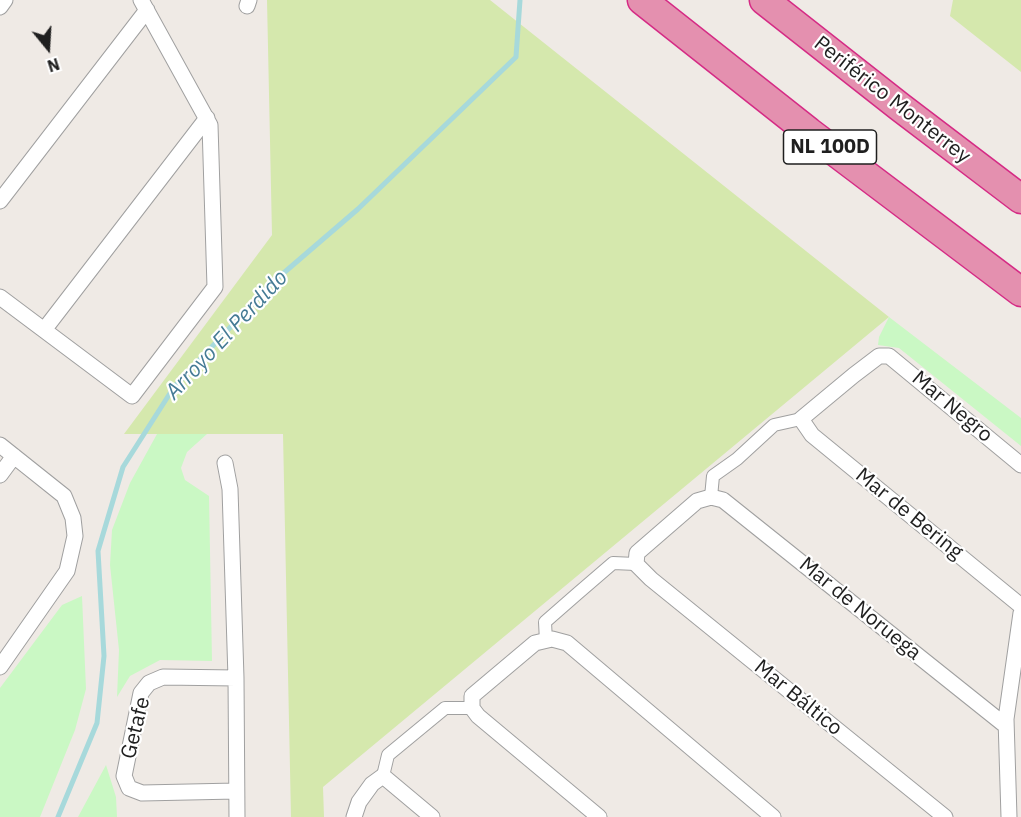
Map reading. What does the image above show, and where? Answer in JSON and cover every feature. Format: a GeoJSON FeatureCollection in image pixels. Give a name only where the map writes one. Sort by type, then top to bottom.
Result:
{"type":"FeatureCollection","features":[{"type":"Feature","properties":{"kind":"highway","name":"NL 100D"},"geometry":{"type":"LineString","coordinates":[[642,0],[818,139],[1021,292]]}},
{"type":"Feature","properties":{"kind":"highway","name":"Periférico Monterrey"},"geometry":{"type":"LineString","coordinates":[[764,0],[1021,199]]}},
{"type":"Feature","properties":{"kind":"street"},"geometry":{"type":"LineString","coordinates":[[0,7],[5,0]]}},
{"type":"Feature","properties":{"kind":"street"},"geometry":{"type":"LineString","coordinates":[[0,201],[144,5],[210,124],[215,287],[132,396],[0,297]]}},
{"type":"Feature","properties":{"kind":"street"},"geometry":{"type":"LineString","coordinates":[[44,330],[207,118]]}},
{"type":"Feature","properties":{"kind":"street","name":"Mar Negro"},"geometry":{"type":"LineString","coordinates":[[801,419],[879,356],[889,356],[1021,465]]}},
{"type":"Feature","properties":{"kind":"street"},"geometry":{"type":"LineString","coordinates":[[546,640],[545,622],[577,594],[614,563],[636,564],[637,553],[697,501],[711,497],[713,476],[737,459],[774,424],[801,419]]}},
{"type":"Feature","properties":{"kind":"street","name":"Mar de Bering"},"geometry":{"type":"LineString","coordinates":[[801,419],[812,435],[1021,606]]}},
{"type":"Feature","properties":{"kind":"street"},"geometry":{"type":"LineString","coordinates":[[0,445],[64,496],[73,518],[75,536],[67,571],[0,667]]}},
{"type":"Feature","properties":{"kind":"street"},"geometry":{"type":"LineString","coordinates":[[0,475],[14,456]]}},
{"type":"Feature","properties":{"kind":"street"},"geometry":{"type":"LineString","coordinates":[[225,463],[230,489],[236,678],[237,817]]}},
{"type":"Feature","properties":{"kind":"street","name":"Mar de Noruega"},"geometry":{"type":"LineString","coordinates":[[711,497],[723,500],[1006,726]]}},
{"type":"Feature","properties":{"kind":"street","name":"Mar Báltico"},"geometry":{"type":"LineString","coordinates":[[636,564],[651,579],[945,817]]}},
{"type":"Feature","properties":{"kind":"street"},"geometry":{"type":"LineString","coordinates":[[1009,817],[1006,726],[1021,613]]}},
{"type":"Feature","properties":{"kind":"street"},"geometry":{"type":"LineString","coordinates":[[599,817],[478,716],[472,708],[472,696],[535,643],[552,639],[567,643],[773,817]]}},
{"type":"Feature","properties":{"kind":"street","name":"Getafe"},"geometry":{"type":"LineString","coordinates":[[236,678],[163,677],[149,683],[141,693],[124,776],[129,788],[142,793],[236,791]]}},
{"type":"Feature","properties":{"kind":"street"},"geometry":{"type":"LineString","coordinates":[[354,817],[359,802],[372,784],[383,776],[388,755],[445,708],[472,708]]}},
{"type":"Feature","properties":{"kind":"street"},"geometry":{"type":"LineString","coordinates":[[383,776],[432,817]]}},
{"type":"Feature","properties":{"kind":"green space"},"geometry":{"type":"Polygon","coordinates":[[[267,0],[490,0],[889,317],[323,787],[324,817],[291,817],[283,434],[124,434],[272,235],[267,0]]]}},
{"type":"Feature","properties":{"kind":"green space"},"geometry":{"type":"Polygon","coordinates":[[[953,0],[1021,0],[1021,72],[950,16],[953,0]]]}},
{"type":"Feature","properties":{"kind":"green space"},"geometry":{"type":"Polygon","coordinates":[[[889,317],[1021,418],[1021,446],[899,348],[878,345],[879,337],[889,317]]]}},
{"type":"Feature","properties":{"kind":"green space"},"geometry":{"type":"Polygon","coordinates":[[[157,434],[207,434],[187,452],[181,468],[185,480],[209,496],[212,661],[160,660],[130,676],[117,697],[119,650],[110,565],[112,530],[130,483],[157,434]]]}},
{"type":"Feature","properties":{"kind":"green space"},"geometry":{"type":"Polygon","coordinates":[[[82,596],[86,689],[75,730],[40,817],[0,817],[0,688],[62,605],[82,596]]]}},
{"type":"Feature","properties":{"kind":"green space"},"geometry":{"type":"Polygon","coordinates":[[[106,765],[116,797],[117,817],[78,817],[106,765]]]}},
{"type":"Feature","properties":{"kind":"waterway","name":"Arroyo El Perdido"},"geometry":{"type":"LineString","coordinates":[[58,817],[97,723],[104,656],[98,551],[123,467],[174,387],[272,283],[358,209],[516,57],[520,0]]}}]}
